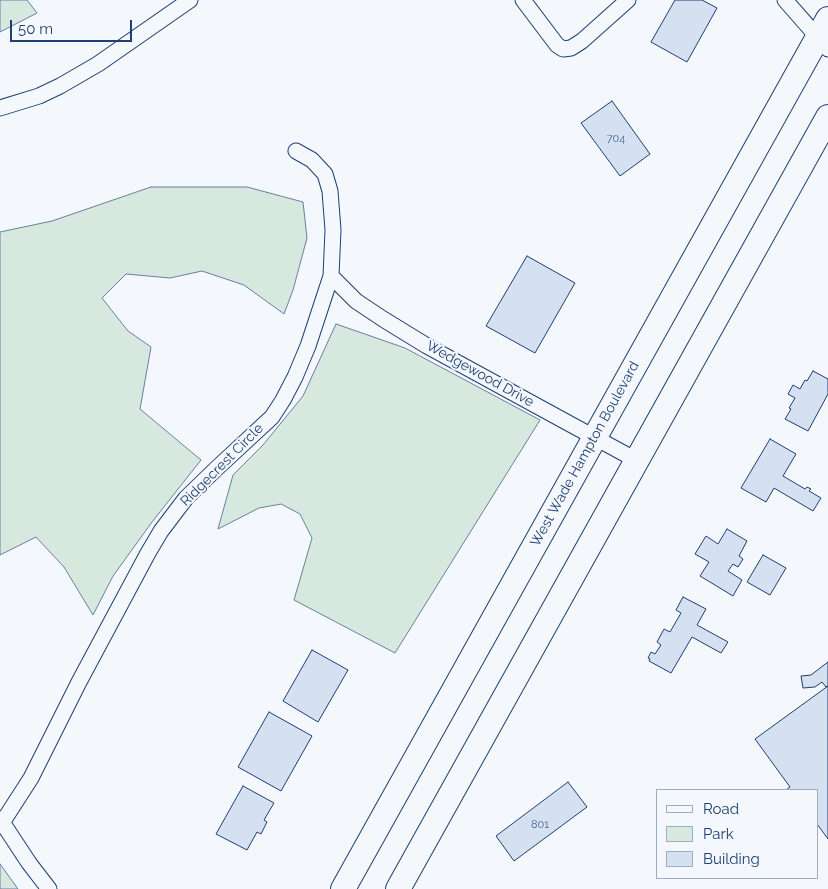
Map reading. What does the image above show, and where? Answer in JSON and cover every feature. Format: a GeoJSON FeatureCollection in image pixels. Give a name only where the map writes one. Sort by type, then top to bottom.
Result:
{"type":"FeatureCollection","features":[{"type":"Feature","properties":{"kind":"main road","name":"West Wade Hampton Boulevard"},"geometry":{"type":"LineString","coordinates":[[343,889],[594,437],[825,35]]}},
{"type":"Feature","properties":{"kind":"main road"},"geometry":{"type":"LineString","coordinates":[[398,889],[828,116]]}},
{"type":"Feature","properties":{"kind":"street"},"geometry":{"type":"LineString","coordinates":[[0,108],[39,96],[60,86],[98,64],[190,0]]}},
{"type":"Feature","properties":{"kind":"street"},"geometry":{"type":"LineString","coordinates":[[523,0],[557,45],[563,49],[571,48],[582,41],[628,0]]}},
{"type":"Feature","properties":{"kind":"street"},"geometry":{"type":"LineString","coordinates":[[785,0],[825,35]]}},
{"type":"Feature","properties":{"kind":"street","name":"Ridgecrest Circle"},"geometry":{"type":"LineString","coordinates":[[1,821],[32,778],[79,682],[148,553],[162,531],[186,498],[272,417],[295,377],[308,346],[331,276],[333,230],[330,190],[326,174],[312,160],[296,151]]}},
{"type":"Feature","properties":{"kind":"street","name":"Wedgewood Drive"},"geometry":{"type":"LineString","coordinates":[[331,276],[356,301],[427,346],[636,460]]}},
{"type":"Feature","properties":{"kind":"street"},"geometry":{"type":"LineString","coordinates":[[1,821],[49,889]]}},
{"type":"Feature","properties":{"kind":"green space"},"geometry":{"type":"Polygon","coordinates":[[[0,0],[27,0],[37,13],[0,32],[0,0]]]}},
{"type":"Feature","properties":{"kind":"green space"},"geometry":{"type":"Polygon","coordinates":[[[151,187],[247,187],[303,202],[307,238],[293,290],[284,314],[244,285],[202,271],[170,278],[126,274],[102,298],[128,331],[151,347],[140,409],[201,460],[152,522],[113,576],[93,615],[64,567],[36,537],[0,555],[0,232],[52,221],[151,187]]]}},
{"type":"Feature","properties":{"kind":"green space"},"geometry":{"type":"Polygon","coordinates":[[[336,324],[405,348],[540,420],[395,653],[294,600],[312,538],[300,514],[281,504],[259,508],[218,529],[233,475],[263,445],[303,396],[336,324]]]}},
{"type":"Feature","properties":{"kind":"green space"},"geometry":{"type":"Polygon","coordinates":[[[0,864],[18,889],[0,889],[0,864]]]}},
{"type":"Feature","properties":{"kind":"building"},"geometry":{"type":"Polygon","coordinates":[[[675,0],[702,0],[717,8],[687,62],[651,42],[675,0]]]}},
{"type":"Feature","properties":{"kind":"building"},"geometry":{"type":"Polygon","coordinates":[[[612,101],[650,154],[620,176],[581,123],[612,101]]]}},
{"type":"Feature","properties":{"kind":"building"},"geometry":{"type":"Polygon","coordinates":[[[527,256],[575,283],[535,353],[486,326],[527,256]]]}},
{"type":"Feature","properties":{"kind":"building"},"geometry":{"type":"Polygon","coordinates":[[[813,371],[828,379],[828,394],[808,431],[785,419],[795,398],[788,394],[793,385],[800,389],[813,371]]]}},
{"type":"Feature","properties":{"kind":"building"},"geometry":{"type":"Polygon","coordinates":[[[770,439],[796,454],[783,476],[805,489],[807,487],[811,489],[809,491],[821,498],[813,511],[774,488],[766,502],[741,488],[770,439]]]}},
{"type":"Feature","properties":{"kind":"building"},"geometry":{"type":"Polygon","coordinates":[[[727,529],[747,541],[739,556],[743,559],[738,567],[733,564],[728,571],[742,580],[733,596],[700,576],[709,562],[695,554],[706,536],[718,544],[727,529]]]}},
{"type":"Feature","properties":{"kind":"building"},"geometry":{"type":"Polygon","coordinates":[[[763,555],[786,568],[770,595],[747,582],[763,555]]]}},
{"type":"Feature","properties":{"kind":"building"},"geometry":{"type":"Polygon","coordinates":[[[683,597],[706,609],[697,625],[728,642],[721,653],[692,637],[671,673],[649,661],[650,659],[648,658],[651,652],[655,654],[661,645],[657,642],[664,629],[670,632],[681,613],[676,610],[683,597]]]}},
{"type":"Feature","properties":{"kind":"building"},"geometry":{"type":"Polygon","coordinates":[[[312,650],[348,670],[318,722],[283,701],[312,650]]]}},
{"type":"Feature","properties":{"kind":"building"},"geometry":{"type":"Polygon","coordinates":[[[828,662],[828,686],[826,687],[822,682],[815,687],[803,688],[801,676],[811,675],[828,662]]]}},
{"type":"Feature","properties":{"kind":"building"},"geometry":{"type":"Polygon","coordinates":[[[828,686],[828,839],[818,825],[818,789],[787,789],[790,787],[755,739],[828,686]]]}},
{"type":"Feature","properties":{"kind":"building"},"geometry":{"type":"Polygon","coordinates":[[[269,712],[312,736],[281,791],[238,767],[269,712]]]}},
{"type":"Feature","properties":{"kind":"building"},"geometry":{"type":"Polygon","coordinates":[[[568,782],[587,807],[514,861],[496,836],[568,782]]]}},
{"type":"Feature","properties":{"kind":"building"},"geometry":{"type":"Polygon","coordinates":[[[243,786],[274,803],[264,820],[267,822],[261,834],[257,832],[247,850],[216,834],[243,786]]]}}]}
